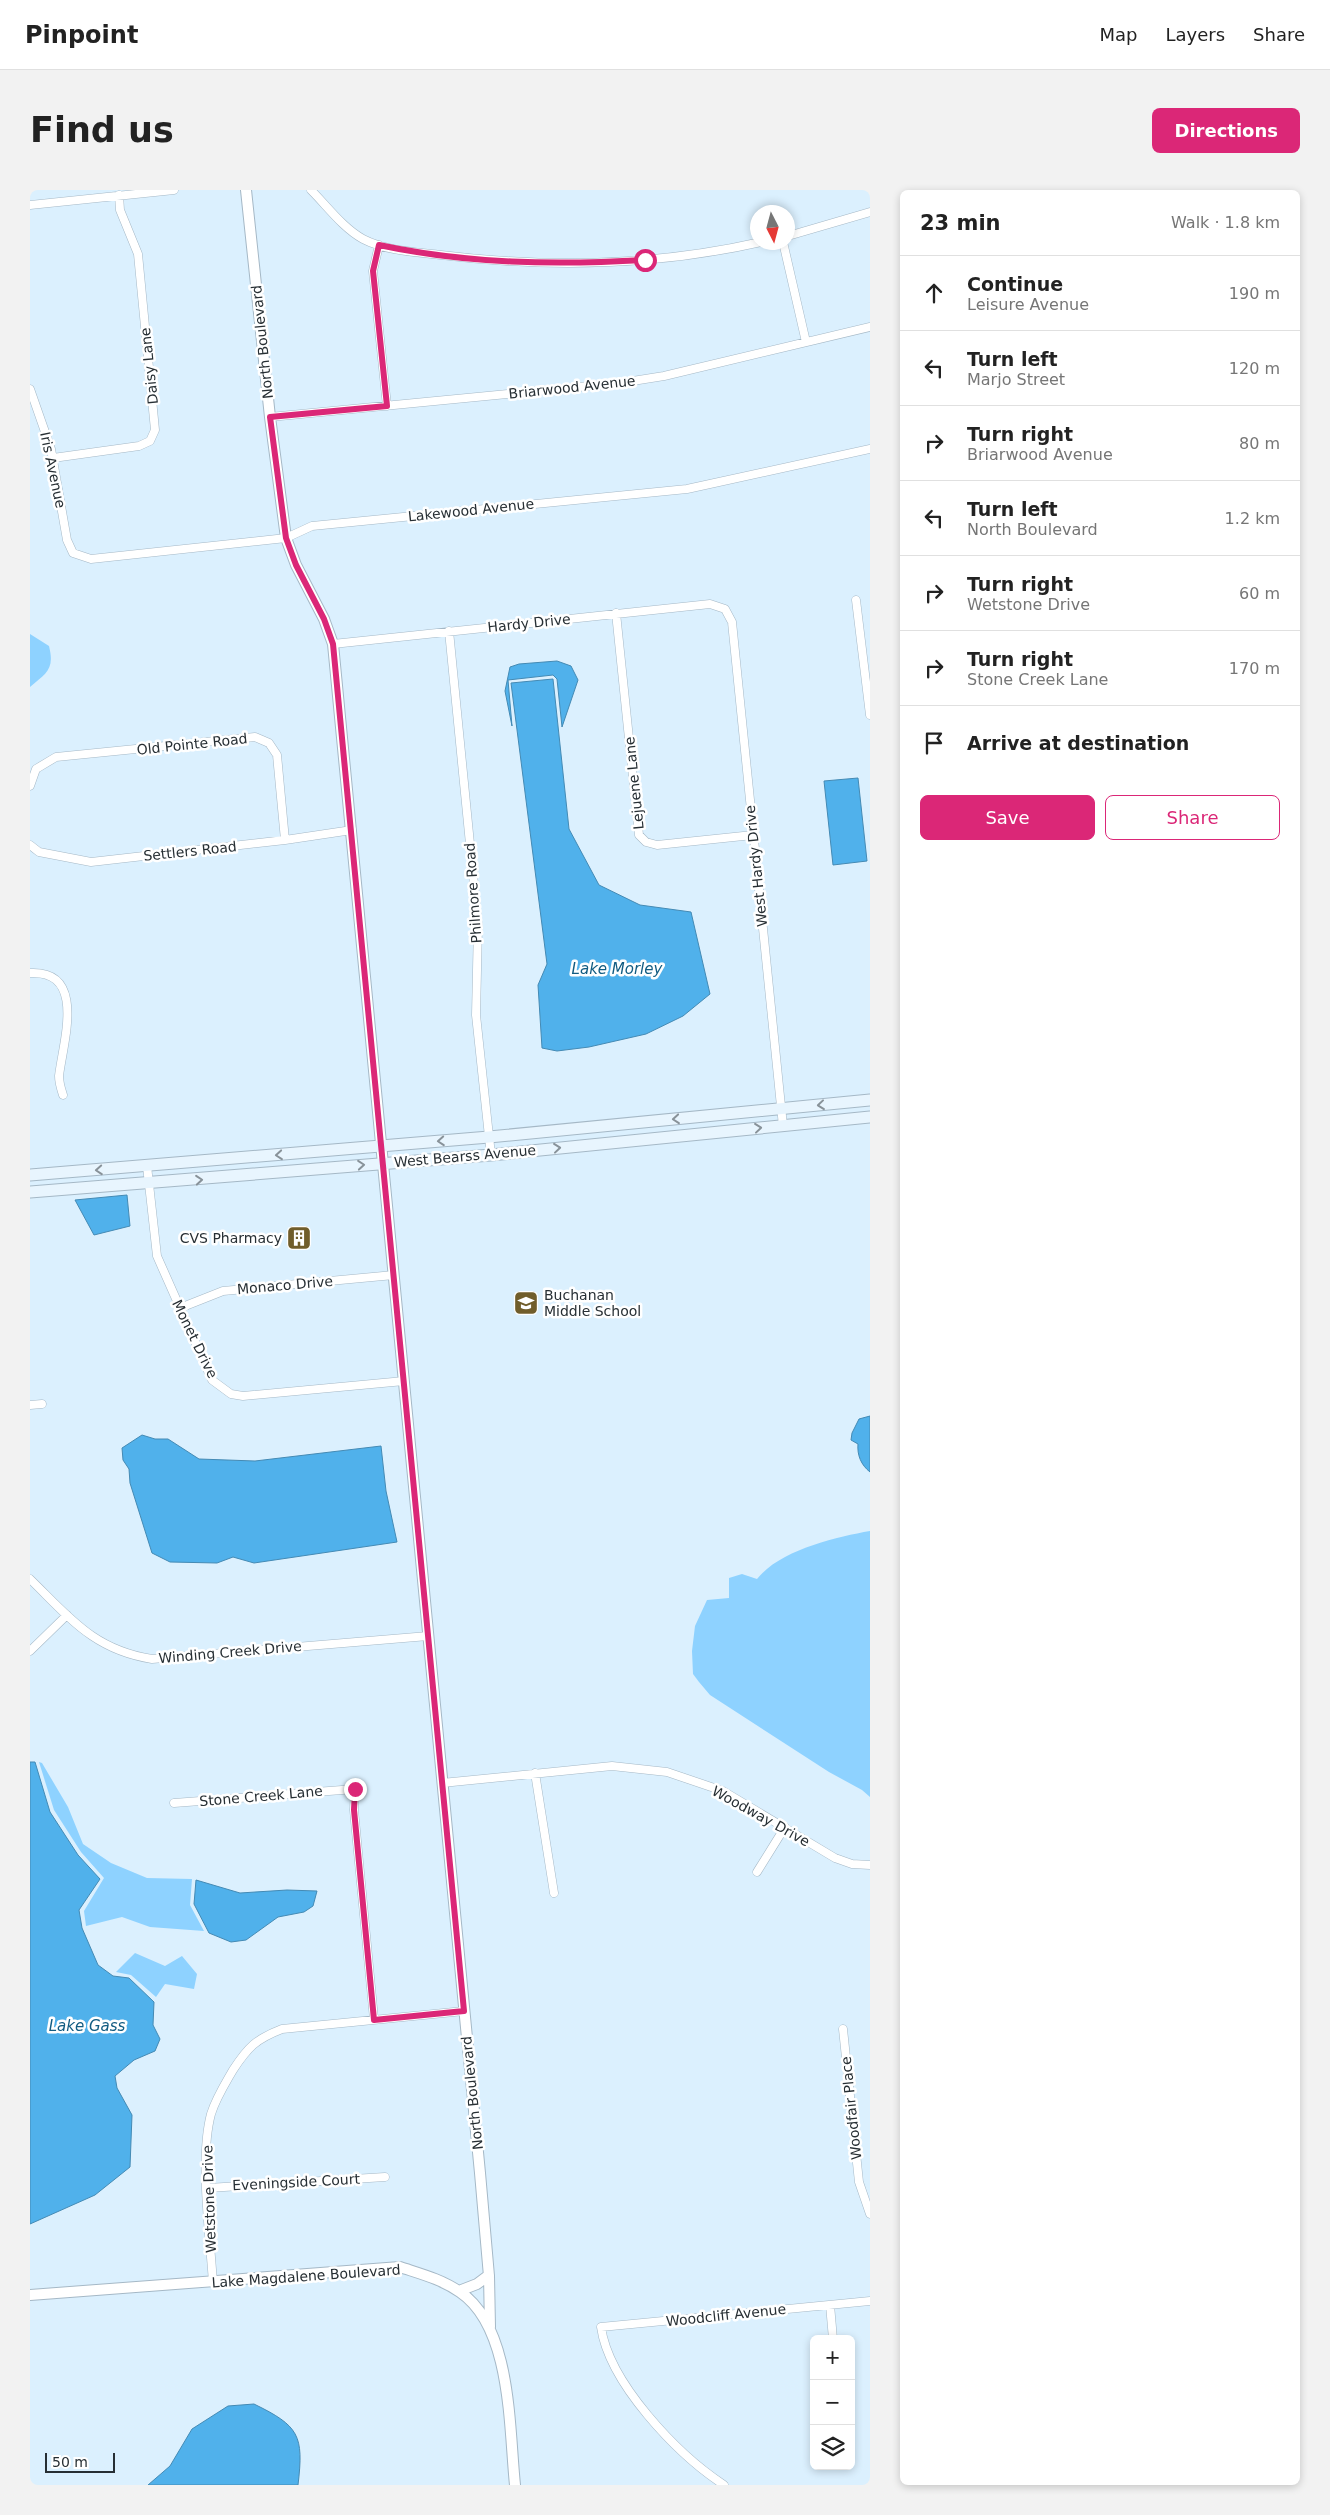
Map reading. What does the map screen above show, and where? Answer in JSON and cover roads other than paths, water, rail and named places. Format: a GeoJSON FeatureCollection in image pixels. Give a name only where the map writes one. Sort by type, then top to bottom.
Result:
{"type":"FeatureCollection","features":[{"type":"Feature","properties":{"kind":"main road","name":"West Bearss Avenue"},"geometry":{"type":"LineString","coordinates":[[30,1175],[489,1137],[870,1100]]}},
{"type":"Feature","properties":{"kind":"main road","name":"West Bearss Avenue"},"geometry":{"type":"LineString","coordinates":[[30,1192],[150,1184],[491,1155],[870,1117]]}},
{"type":"Feature","properties":{"kind":"street"},"geometry":{"type":"LineString","coordinates":[[30,205],[174,190]]}},
{"type":"Feature","properties":{"kind":"street","name":"North Boulevard"},"geometry":{"type":"LineString","coordinates":[[246,190],[270,417],[286,538],[296,565],[324,619],[333,644],[352,830],[381,1163],[394,1275],[489,2275],[490,2328]]}},
{"type":"Feature","properties":{"kind":"street"},"geometry":{"type":"LineString","coordinates":[[311,190],[349,229],[362,239],[379,245],[470,258],[555,264],[645,260],[750,244]]}},
{"type":"Feature","properties":{"kind":"street","name":"Daisy Lane"},"geometry":{"type":"LineString","coordinates":[[53,458],[139,446],[150,441],[155,430],[138,254],[120,210],[119,195]]}},
{"type":"Feature","properties":{"kind":"street"},"geometry":{"type":"LineString","coordinates":[[795,234],[870,212]]}},
{"type":"Feature","properties":{"kind":"street"},"geometry":{"type":"LineString","coordinates":[[379,245],[373,271],[387,406]]}},
{"type":"Feature","properties":{"kind":"street"},"geometry":{"type":"LineString","coordinates":[[785,250],[806,342]]}},
{"type":"Feature","properties":{"kind":"street","name":"Briarwood Avenue"},"geometry":{"type":"LineString","coordinates":[[270,417],[636,381],[870,327]]}},
{"type":"Feature","properties":{"kind":"street","name":"Iris Avenue"},"geometry":{"type":"LineString","coordinates":[[30,389],[53,458],[67,540],[73,552]]}},
{"type":"Feature","properties":{"kind":"street","name":"Lakewood Avenue"},"geometry":{"type":"LineString","coordinates":[[73,552],[91,559],[286,538],[312,526],[686,489],[870,449]]}},
{"type":"Feature","properties":{"kind":"street"},"geometry":{"type":"LineString","coordinates":[[856,600],[870,715]]}},
{"type":"Feature","properties":{"kind":"street","name":"Hardy Drive"},"geometry":{"type":"LineString","coordinates":[[333,644],[710,604],[725,609]]}},
{"type":"Feature","properties":{"kind":"street","name":"West Hardy Drive"},"geometry":{"type":"LineString","coordinates":[[725,609],[732,622],[783,1126]]}},
{"type":"Feature","properties":{"kind":"street","name":"Lejuene Lane"},"geometry":{"type":"LineString","coordinates":[[616,613],[639,835],[646,842],[657,845],[753,835]]}},
{"type":"Feature","properties":{"kind":"street","name":"Philmore Road"},"geometry":{"type":"LineString","coordinates":[[449,631],[478,925],[476,1015],[491,1155]]}},
{"type":"Feature","properties":{"kind":"street","name":"Old Pointe Road"},"geometry":{"type":"LineString","coordinates":[[30,786],[36,768],[56,757],[255,738],[269,743],[277,755],[285,840]]}},
{"type":"Feature","properties":{"kind":"street","name":"Settlers Road"},"geometry":{"type":"LineString","coordinates":[[30,845],[39,852],[91,862],[285,840],[352,830]]}},
{"type":"Feature","properties":{"kind":"street"},"geometry":{"type":"LineString","coordinates":[[30,973],[44,972],[56,978],[63,986],[66,998],[66,1045],[59,1078],[63,1095]]}},
{"type":"Feature","properties":{"kind":"street"},"geometry":{"type":"LineString","coordinates":[[651,1122],[653,1139]]}},
{"type":"Feature","properties":{"kind":"street","name":"Monet Drive"},"geometry":{"type":"LineString","coordinates":[[147,1166],[153,1236],[157,1256],[212,1380],[231,1394],[243,1396],[404,1380]]}},
{"type":"Feature","properties":{"kind":"street","name":"Monaco Drive"},"geometry":{"type":"LineString","coordinates":[[180,1308],[223,1291],[394,1275]]}},
{"type":"Feature","properties":{"kind":"street"},"geometry":{"type":"LineString","coordinates":[[30,1405],[42,1404]]}},
{"type":"Feature","properties":{"kind":"street","name":"Winding Creek Drive"},"geometry":{"type":"LineString","coordinates":[[30,1579],[90,1636],[108,1647],[129,1655],[152,1659],[428,1636]]}},
{"type":"Feature","properties":{"kind":"street"},"geometry":{"type":"LineString","coordinates":[[30,1651],[67,1615]]}},
{"type":"Feature","properties":{"kind":"street","name":"Woodway Drive"},"geometry":{"type":"LineString","coordinates":[[442,1783],[612,1766],[667,1772],[723,1791],[835,1858],[852,1864],[870,1865]]}},
{"type":"Feature","properties":{"kind":"street"},"geometry":{"type":"LineString","coordinates":[[535,1773],[554,1893]]}},
{"type":"Feature","properties":{"kind":"street","name":"Stone Creek Lane"},"geometry":{"type":"LineString","coordinates":[[174,1803],[355,1789],[354,1810],[374,2020]]}},
{"type":"Feature","properties":{"kind":"street"},"geometry":{"type":"LineString","coordinates":[[757,1872],[785,1827]]}},
{"type":"Feature","properties":{"kind":"street","name":"Wetstone Drive"},"geometry":{"type":"LineString","coordinates":[[213,2283],[206,2146],[211,2114],[223,2086],[247,2049],[263,2037],[282,2029],[464,2011]]}},
{"type":"Feature","properties":{"kind":"street","name":"Woodfair Place"},"geometry":{"type":"LineString","coordinates":[[843,2029],[858,2182],[870,2214]]}},
{"type":"Feature","properties":{"kind":"street","name":"Eveningside Court"},"geometry":{"type":"LineString","coordinates":[[208,2188],[385,2177]]}},
{"type":"Feature","properties":{"kind":"street","name":"Lake Magdalene Boulevard"},"geometry":{"type":"LineString","coordinates":[[30,2295],[213,2283],[400,2267],[439,2279],[458,2291],[477,2308],[490,2328],[502,2362],[515,2485]]}},
{"type":"Feature","properties":{"kind":"street"},"geometry":{"type":"LineString","coordinates":[[458,2291],[477,2284],[489,2275]]}},
{"type":"Feature","properties":{"kind":"street","name":"Woodcliff Avenue"},"geometry":{"type":"LineString","coordinates":[[724,2485],[675,2446],[636,2401],[604,2346],[601,2327],[870,2301]]}},
{"type":"Feature","properties":{"kind":"street"},"geometry":{"type":"LineString","coordinates":[[830,2305],[834,2335]]}},
{"type":"Feature","properties":{"kind":"water"},"geometry":{"type":"Polygon","coordinates":[[[557,661],[571,666],[578,680],[562,727],[557,679],[553,675],[508,680],[512,726],[505,691],[510,667],[519,664],[557,661]]]}},
{"type":"Feature","properties":{"kind":"water","name":"Lake Morley"},"geometry":{"type":"Polygon","coordinates":[[[553,679],[569,829],[599,885],[640,905],[691,912],[710,994],[683,1016],[646,1034],[589,1047],[557,1051],[542,1048],[538,985],[547,964],[511,683],[553,679]]]}},
{"type":"Feature","properties":{"kind":"water"},"geometry":{"type":"Polygon","coordinates":[[[858,778],[867,861],[833,865],[824,781],[858,778]]]}},
{"type":"Feature","properties":{"kind":"water"},"geometry":{"type":"Polygon","coordinates":[[[127,1195],[130,1226],[94,1235],[75,1200],[127,1195]]]}},
{"type":"Feature","properties":{"kind":"water"},"geometry":{"type":"Polygon","coordinates":[[[870,1416],[870,1472],[860,1460],[858,1444],[851,1440],[852,1433],[859,1419],[870,1416]]]}},
{"type":"Feature","properties":{"kind":"water"},"geometry":{"type":"Polygon","coordinates":[[[142,1435],[155,1439],[168,1439],[199,1459],[255,1461],[381,1446],[386,1491],[397,1542],[254,1563],[233,1557],[217,1563],[170,1562],[152,1553],[130,1483],[129,1469],[123,1460],[122,1448],[142,1435]]]}},
{"type":"Feature","properties":{"kind":"water","name":"Lake Gass"},"geometry":{"type":"Polygon","coordinates":[[[30,1762],[35,1762],[50,1812],[78,1855],[100,1879],[79,1910],[82,1928],[98,1965],[113,1976],[129,1978],[154,2002],[153,2025],[160,2039],[155,2051],[134,2060],[115,2076],[117,2088],[132,2115],[130,2167],[95,2195],[30,2224],[30,1762]]]}},
{"type":"Feature","properties":{"kind":"water"},"geometry":{"type":"Polygon","coordinates":[[[196,1880],[240,1893],[287,1890],[317,1891],[313,1906],[304,1912],[278,1917],[246,1940],[231,1942],[209,1933],[194,1904],[196,1880]]]}},
{"type":"Feature","properties":{"kind":"water"},"geometry":{"type":"Polygon","coordinates":[[[254,2404],[281,2419],[295,2434],[299,2443],[300,2454],[298,2485],[148,2485],[170,2466],[192,2429],[228,2406],[254,2404]]]}},
{"type":"Feature","properties":{"kind":"place","name":"CVS Pharmacy"},"geometry":{"type":"Point","coordinates":[299,1238]}},
{"type":"Feature","properties":{"kind":"place","name":"Buchanan Middle School"},"geometry":{"type":"Point","coordinates":[526,1303]}}]}
